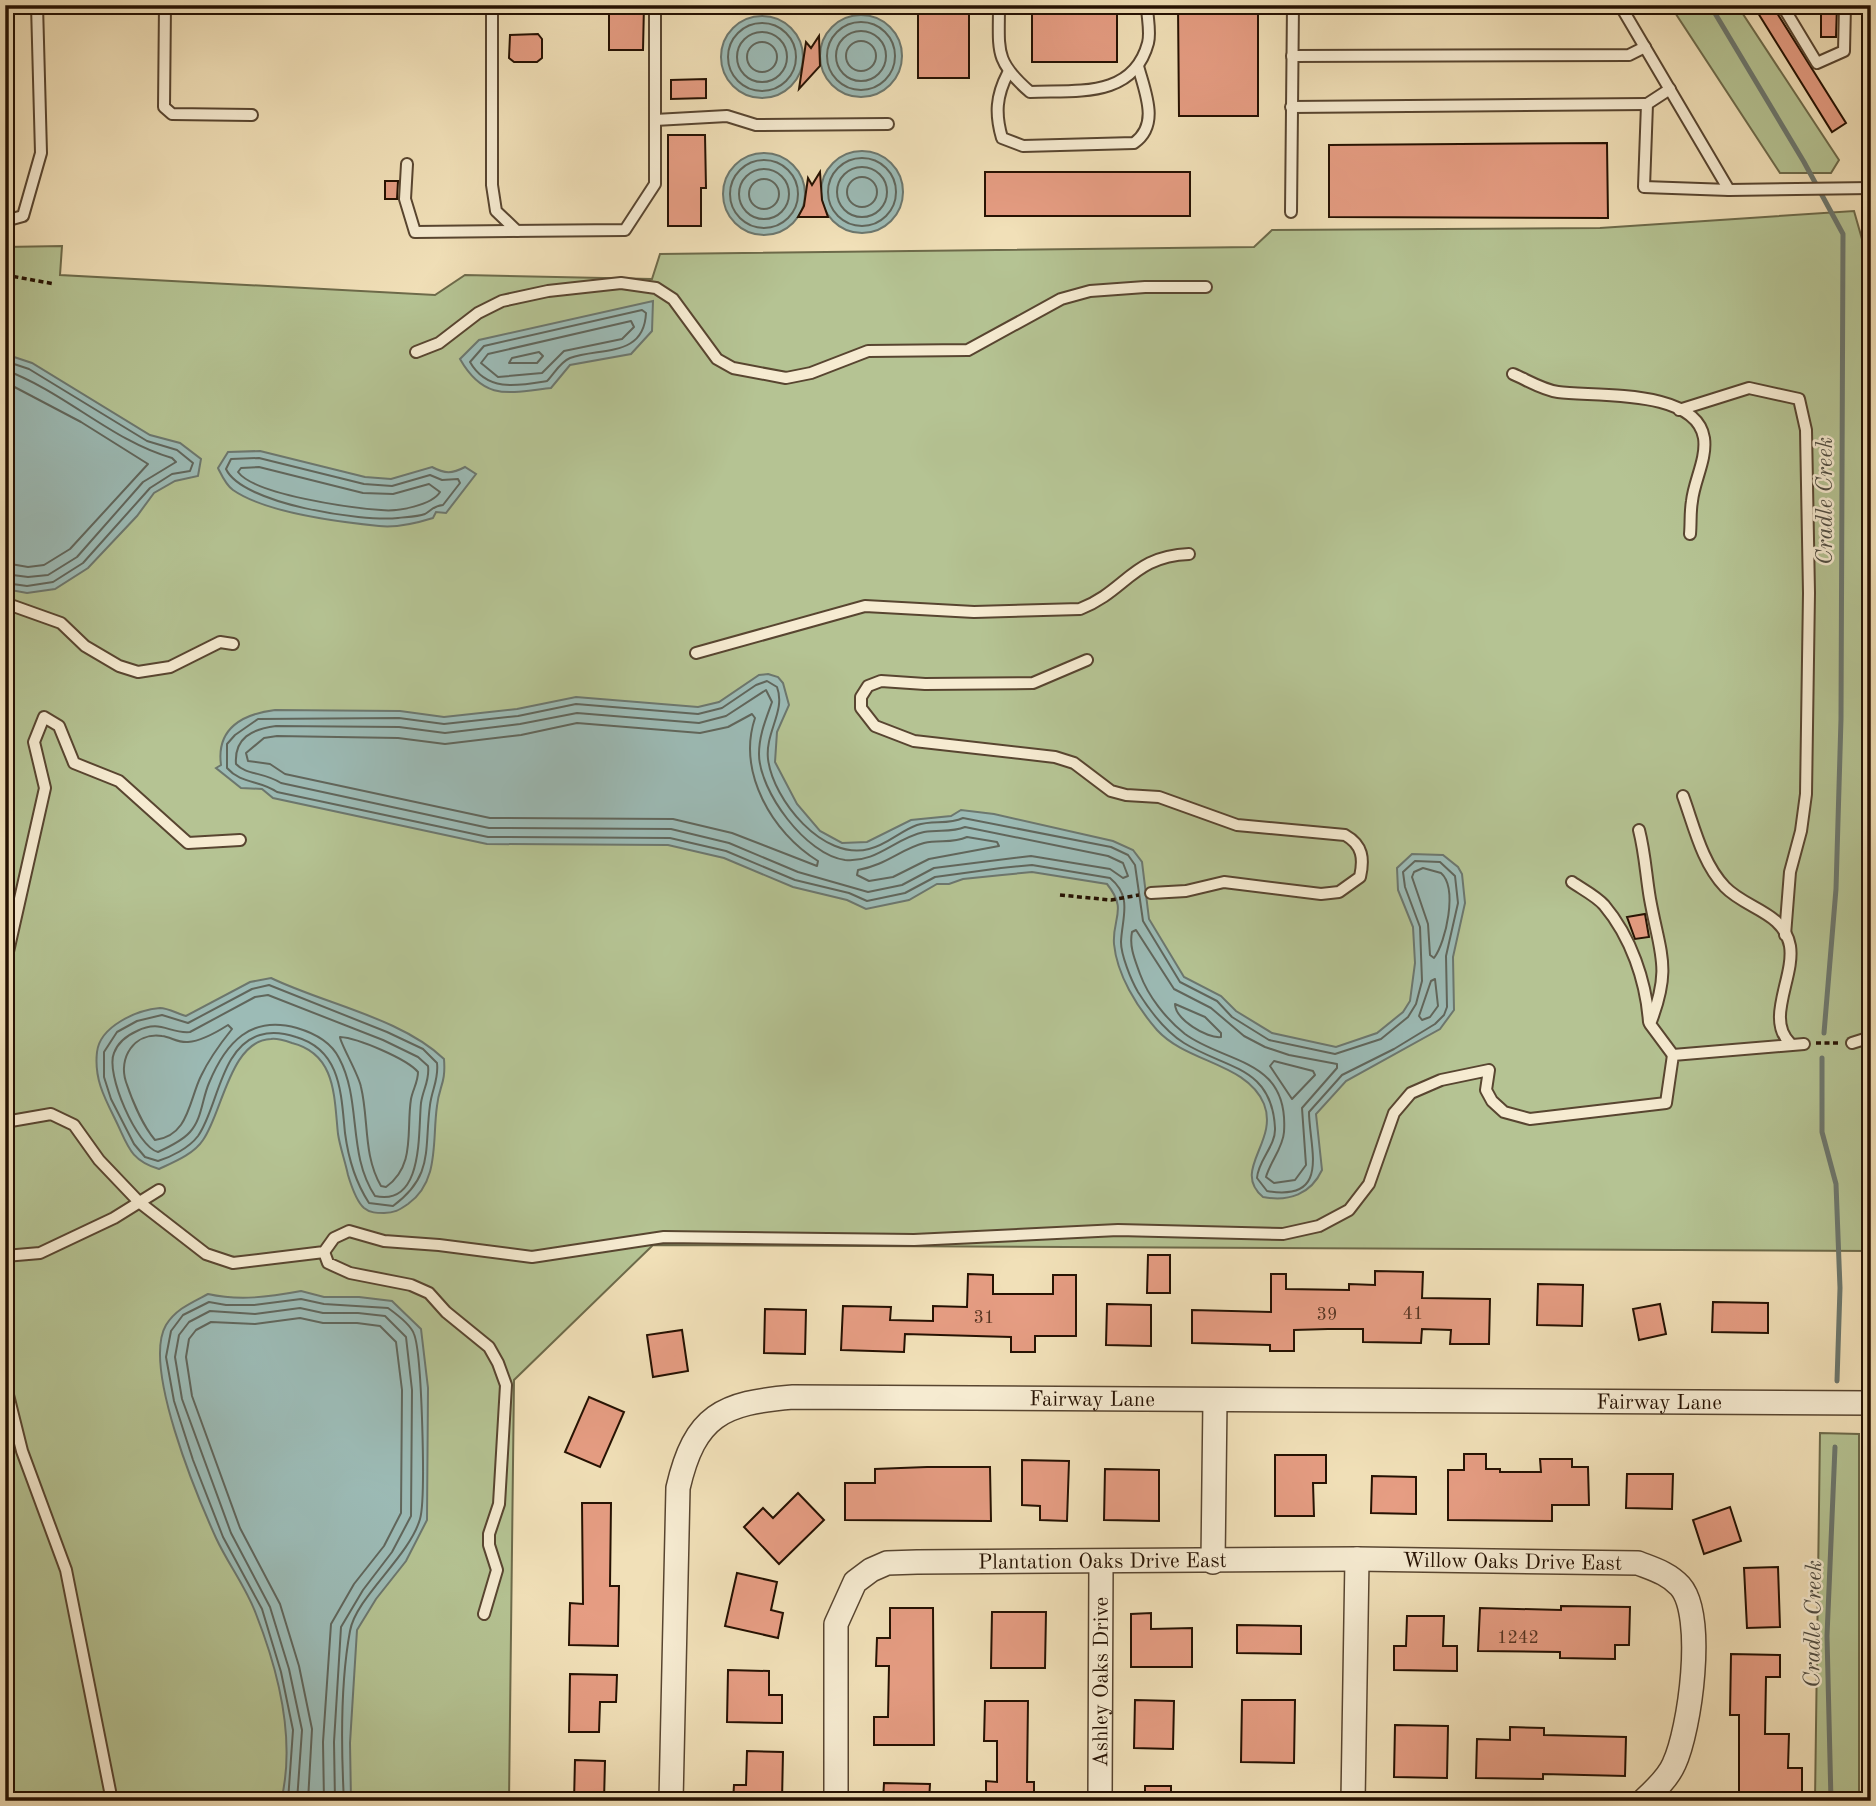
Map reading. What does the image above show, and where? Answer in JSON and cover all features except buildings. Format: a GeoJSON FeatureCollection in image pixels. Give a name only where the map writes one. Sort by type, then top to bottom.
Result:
{"type":"FeatureCollection","features":[{"type":"Feature","properties":{"kind":"street","name":"Fairway Lane"},"geometry":{"type":"LineString","coordinates":[[671,1801],[678,1488],[691,1443],[715,1416],[750,1401],[793,1397],[1871,1403]]}},
{"type":"Feature","properties":{"kind":"street"},"geometry":{"type":"LineString","coordinates":[[1213,1562],[1215,1400]]}},
{"type":"Feature","properties":{"kind":"street"},"geometry":{"type":"LineString","coordinates":[[1353,1801],[1357,1559]]}},
{"type":"Feature","properties":{"kind":"street","name":"Plantation Oaks Drive East"},"geometry":{"type":"LineString","coordinates":[[836,1801],[836,1625],[855,1582],[887,1563],[1357,1559]]}},
{"type":"Feature","properties":{"kind":"street","name":"Willow Oaks Drive East"},"geometry":{"type":"LineString","coordinates":[[1357,1559],[1638,1563],[1664,1573],[1682,1588],[1690,1615],[1693,1685],[1684,1740],[1673,1767],[1649,1796]]}},
{"type":"Feature","properties":{"kind":"street","name":"Ashley Oaks Drive"},"geometry":{"type":"LineString","coordinates":[[1100,1801],[1101,1562]]}},
{"type":"Feature","properties":{"kind":"lane"},"geometry":{"type":"LineString","coordinates":[[5,222],[23,216],[41,153],[37,5]]}},
{"type":"Feature","properties":{"kind":"lane"},"geometry":{"type":"LineString","coordinates":[[165,5],[164,107],[172,114],[252,115]]}},
{"type":"Feature","properties":{"kind":"lane"},"geometry":{"type":"LineString","coordinates":[[492,5],[492,186],[496,211],[517,231]]}},
{"type":"Feature","properties":{"kind":"lane"},"geometry":{"type":"LineString","coordinates":[[407,164],[405,199],[415,232],[625,230],[655,184],[655,5]]}},
{"type":"Feature","properties":{"kind":"lane"},"geometry":{"type":"LineString","coordinates":[[999,5],[999,51],[1008,73],[1030,92],[1115,85],[1138,66],[1149,41],[1147,5]]}},
{"type":"Feature","properties":{"kind":"lane"},"geometry":{"type":"LineString","coordinates":[[1291,212],[1293,5]]}},
{"type":"Feature","properties":{"kind":"lane"},"geometry":{"type":"LineString","coordinates":[[1620,5],[1729,191]]}},
{"type":"Feature","properties":{"kind":"lane"},"geometry":{"type":"LineString","coordinates":[[1782,5],[1817,63],[1844,51],[1845,5]]}},
{"type":"Feature","properties":{"kind":"lane"},"geometry":{"type":"LineString","coordinates":[[1292,56],[1629,55],[1645,47]]}},
{"type":"Feature","properties":{"kind":"lane"},"geometry":{"type":"LineString","coordinates":[[1008,73],[999,90],[997,117],[1002,138],[1023,146],[1134,143],[1143,136],[1148,126],[1149,109],[1138,66]]}},
{"type":"Feature","properties":{"kind":"lane"},"geometry":{"type":"LineString","coordinates":[[1292,107],[1647,104],[1670,89]]}},
{"type":"Feature","properties":{"kind":"lane"},"geometry":{"type":"LineString","coordinates":[[1647,104],[1644,187],[1729,191],[1866,188]]}},
{"type":"Feature","properties":{"kind":"lane"},"geometry":{"type":"LineString","coordinates":[[655,120],[727,116],[756,125],[888,124]]}},
{"type":"Feature","properties":{"kind":"lane"},"geometry":{"type":"LineString","coordinates":[[416,352],[439,343],[478,313],[502,302],[548,291],[621,284],[656,288],[673,299],[717,359],[733,368],[786,378],[811,373],[868,351],[968,351],[1061,299],[1090,291],[1145,287],[1206,287]]}},
{"type":"Feature","properties":{"kind":"lane"},"geometry":{"type":"LineString","coordinates":[[1513,374],[1554,391],[1646,398],[1679,410],[1696,422],[1704,436],[1703,456],[1692,501],[1690,534]]}},
{"type":"Feature","properties":{"kind":"lane"},"geometry":{"type":"LineString","coordinates":[[1679,410],[1749,388],[1799,399],[1806,430],[1809,593],[1806,794],[1801,831],[1790,872],[1785,935]]}},
{"type":"Feature","properties":{"kind":"lane"},"geometry":{"type":"LineString","coordinates":[[696,653],[865,606],[975,612],[1080,609],[1093,604],[1145,563],[1164,555],[1189,554]]}},
{"type":"Feature","properties":{"kind":"lane"},"geometry":{"type":"LineString","coordinates":[[5,603],[61,624],[85,646],[119,666],[138,672],[170,667],[219,642],[233,643]]}},
{"type":"Feature","properties":{"kind":"lane"},"geometry":{"type":"LineString","coordinates":[[1087,660],[1033,683],[925,684],[881,681],[868,686],[861,697],[861,708],[875,726],[914,741],[1055,757],[1074,763],[1111,791],[1159,797],[1237,825],[1345,835],[1355,841],[1361,850],[1360,877],[1339,892],[1321,894],[1224,882],[1186,891],[1151,893]]}},
{"type":"Feature","properties":{"kind":"lane"},"geometry":{"type":"LineString","coordinates":[[5,965],[45,788],[34,741],[44,717],[59,726],[74,762],[118,781],[188,843],[240,840]]}},
{"type":"Feature","properties":{"kind":"lane"},"geometry":{"type":"LineString","coordinates":[[1683,796],[1709,865],[1726,889],[1761,909],[1781,926],[1790,945],[1790,963],[1779,1025],[1783,1037],[1790,1043]]}},
{"type":"Feature","properties":{"kind":"lane"},"geometry":{"type":"LineString","coordinates":[[1639,830],[1647,860],[1649,896],[1663,957],[1662,993],[1650,1024]]}},
{"type":"Feature","properties":{"kind":"lane"},"geometry":{"type":"LineString","coordinates":[[5,1122],[51,1114],[74,1125],[99,1160],[139,1202],[206,1254],[233,1263],[324,1252],[334,1238],[349,1231],[384,1241],[452,1246],[532,1257],[664,1237],[914,1240],[1118,1230],[1283,1234],[1319,1226],[1349,1210],[1369,1184],[1394,1113],[1411,1093],[1441,1080],[1489,1070],[1486,1090],[1492,1101],[1504,1112],[1531,1119],[1666,1103],[1672,1055],[1650,1024],[1647,992],[1633,953],[1603,904],[1572,882]]}},
{"type":"Feature","properties":{"kind":"lane"},"geometry":{"type":"LineString","coordinates":[[1852,1043],[1871,1037]]}},
{"type":"Feature","properties":{"kind":"lane"},"geometry":{"type":"LineString","coordinates":[[1672,1055],[1790,1043],[1804,1044]]}},
{"type":"Feature","properties":{"kind":"lane"},"geometry":{"type":"LineString","coordinates":[[5,1256],[40,1253],[114,1218],[159,1189]]}},
{"type":"Feature","properties":{"kind":"lane"},"geometry":{"type":"LineString","coordinates":[[324,1252],[328,1263],[350,1273],[411,1285],[429,1293],[446,1312],[489,1347],[498,1363],[506,1385],[499,1454],[500,1491],[489,1534],[496,1570],[484,1614]]}},
{"type":"Feature","properties":{"kind":"lane"},"geometry":{"type":"LineString","coordinates":[[5,1383],[22,1451],[66,1570],[112,1801]]}},
{"type":"Feature","properties":{"kind":"path"},"geometry":{"type":"LineString","coordinates":[[5,275],[55,284]]}},
{"type":"Feature","properties":{"kind":"path"},"geometry":{"type":"LineString","coordinates":[[1060,895],[1111,900],[1151,893]]}},
{"type":"Feature","properties":{"kind":"path"},"geometry":{"type":"LineString","coordinates":[[1804,1044],[1852,1043]]}},
{"type":"Feature","properties":{"kind":"green space"},"geometry":{"type":"Polygon","coordinates":[[[1670,5],[1737,5],[1839,160],[1831,173],[1780,173],[1670,5]]]}},
{"type":"Feature","properties":{"kind":"green space"},"geometry":{"type":"Polygon","coordinates":[[[1854,211],[1862,239],[1871,239],[1871,720],[1867,903],[1871,904],[1871,1251],[653,1245],[514,1380],[509,1801],[5,1801],[5,247],[62,246],[60,275],[435,295],[465,275],[652,279],[660,254],[1254,247],[1272,230],[1600,228],[1854,211]]]}},
{"type":"Feature","properties":{"kind":"green space"},"geometry":{"type":"Polygon","coordinates":[[[1820,1433],[1859,1434],[1859,1801],[1815,1801],[1820,1433]]]}},
{"type":"Feature","properties":{"kind":"water"},"geometry":{"type":"Polygon","coordinates":[[[861,15],[877,18],[890,27],[899,40],[902,56],[899,72],[890,85],[877,94],[861,97],[845,94],[832,85],[823,72],[820,56],[823,40],[832,27],[845,18],[861,15]]]}},
{"type":"Feature","properties":{"kind":"water"},"geometry":{"type":"Polygon","coordinates":[[[762,16],[778,19],[791,28],[800,41],[803,57],[800,73],[791,86],[778,95],[762,98],[746,95],[733,86],[724,73],[721,57],[724,41],[733,28],[746,19],[762,16]]]}},
{"type":"Feature","properties":{"kind":"water"},"geometry":{"type":"Polygon","coordinates":[[[862,151],[878,154],[891,163],[900,176],[903,192],[900,208],[891,221],[878,230],[862,233],[846,230],[833,221],[824,208],[821,192],[824,176],[833,163],[846,154],[862,151]]]}},
{"type":"Feature","properties":{"kind":"water"},"geometry":{"type":"Polygon","coordinates":[[[764,153],[780,156],[793,165],[802,178],[805,194],[802,210],[793,223],[780,232],[764,235],[748,232],[735,223],[726,210],[723,194],[726,178],[735,165],[748,156],[764,153]]]}},
{"type":"Feature","properties":{"kind":"water"},"geometry":{"type":"Polygon","coordinates":[[[653,301],[652,331],[631,354],[570,365],[551,388],[510,392],[488,388],[469,373],[460,359],[479,340],[653,301]]]}},
{"type":"Feature","properties":{"kind":"water"},"geometry":{"type":"Polygon","coordinates":[[[5,354],[32,363],[150,435],[180,443],[201,459],[198,476],[175,481],[154,493],[137,516],[88,568],[55,589],[27,593],[5,589],[5,354]]]}},
{"type":"Feature","properties":{"kind":"water"},"geometry":{"type":"Polygon","coordinates":[[[260,451],[365,477],[391,479],[432,467],[448,472],[465,467],[476,474],[446,513],[436,512],[433,518],[406,525],[379,526],[324,519],[283,510],[264,505],[233,490],[218,468],[228,452],[260,451]]]}},
{"type":"Feature","properties":{"kind":"water"},"geometry":{"type":"Polygon","coordinates":[[[759,675],[778,677],[783,683],[789,705],[777,732],[775,762],[797,804],[820,831],[842,843],[867,842],[911,820],[951,816],[961,810],[994,814],[1113,841],[1133,850],[1142,862],[1149,919],[1184,977],[1221,996],[1236,1011],[1272,1033],[1336,1047],[1377,1033],[1403,1012],[1410,1001],[1415,963],[1413,927],[1398,890],[1397,868],[1412,854],[1443,855],[1458,867],[1462,874],[1465,903],[1453,957],[1454,1010],[1440,1029],[1346,1081],[1316,1114],[1322,1170],[1312,1185],[1290,1197],[1263,1197],[1254,1187],[1252,1176],[1266,1131],[1264,1104],[1256,1090],[1244,1080],[1170,1041],[1142,1011],[1119,967],[1114,944],[1117,901],[1107,884],[1032,872],[963,879],[949,884],[937,884],[909,900],[866,909],[847,900],[793,887],[724,858],[668,845],[487,844],[273,798],[262,789],[241,788],[216,768],[221,765],[223,741],[227,732],[243,719],[263,712],[400,711],[444,717],[517,709],[576,697],[698,707],[719,702],[759,675]]]}},
{"type":"Feature","properties":{"kind":"water"},"geometry":{"type":"Polygon","coordinates":[[[271,978],[385,1022],[426,1045],[444,1059],[430,1172],[418,1195],[394,1212],[369,1211],[359,1201],[354,1193],[341,1149],[333,1091],[325,1067],[306,1049],[282,1040],[271,1039],[257,1043],[246,1052],[236,1065],[210,1128],[199,1145],[189,1153],[159,1169],[141,1161],[127,1144],[98,1079],[97,1052],[105,1034],[121,1021],[141,1012],[163,1008],[186,1016],[250,982],[271,978]]]}},
{"type":"Feature","properties":{"kind":"water"},"geometry":{"type":"Polygon","coordinates":[[[301,1291],[324,1297],[392,1301],[421,1329],[428,1388],[427,1520],[406,1561],[376,1599],[357,1630],[350,1743],[351,1801],[281,1801],[287,1754],[278,1682],[252,1604],[221,1548],[197,1493],[175,1431],[161,1370],[160,1344],[166,1325],[174,1315],[190,1304],[208,1294],[254,1297],[301,1291]]]}},
{"type":"Feature","properties":{"kind":"waterway","name":"Cradle Creek"},"geometry":{"type":"LineString","coordinates":[[1710,5],[1804,162],[1843,234],[1841,719],[1836,889],[1824,1033]]}},
{"type":"Feature","properties":{"kind":"waterway","name":"Cradle Creek"},"geometry":{"type":"LineString","coordinates":[[1822,1058],[1822,1132],[1836,1184],[1840,1288],[1837,1381]]}},
{"type":"Feature","properties":{"kind":"waterway","name":"Cradle Creek"},"geometry":{"type":"LineString","coordinates":[[1831,1801],[1827,1636],[1835,1447]]}}]}
